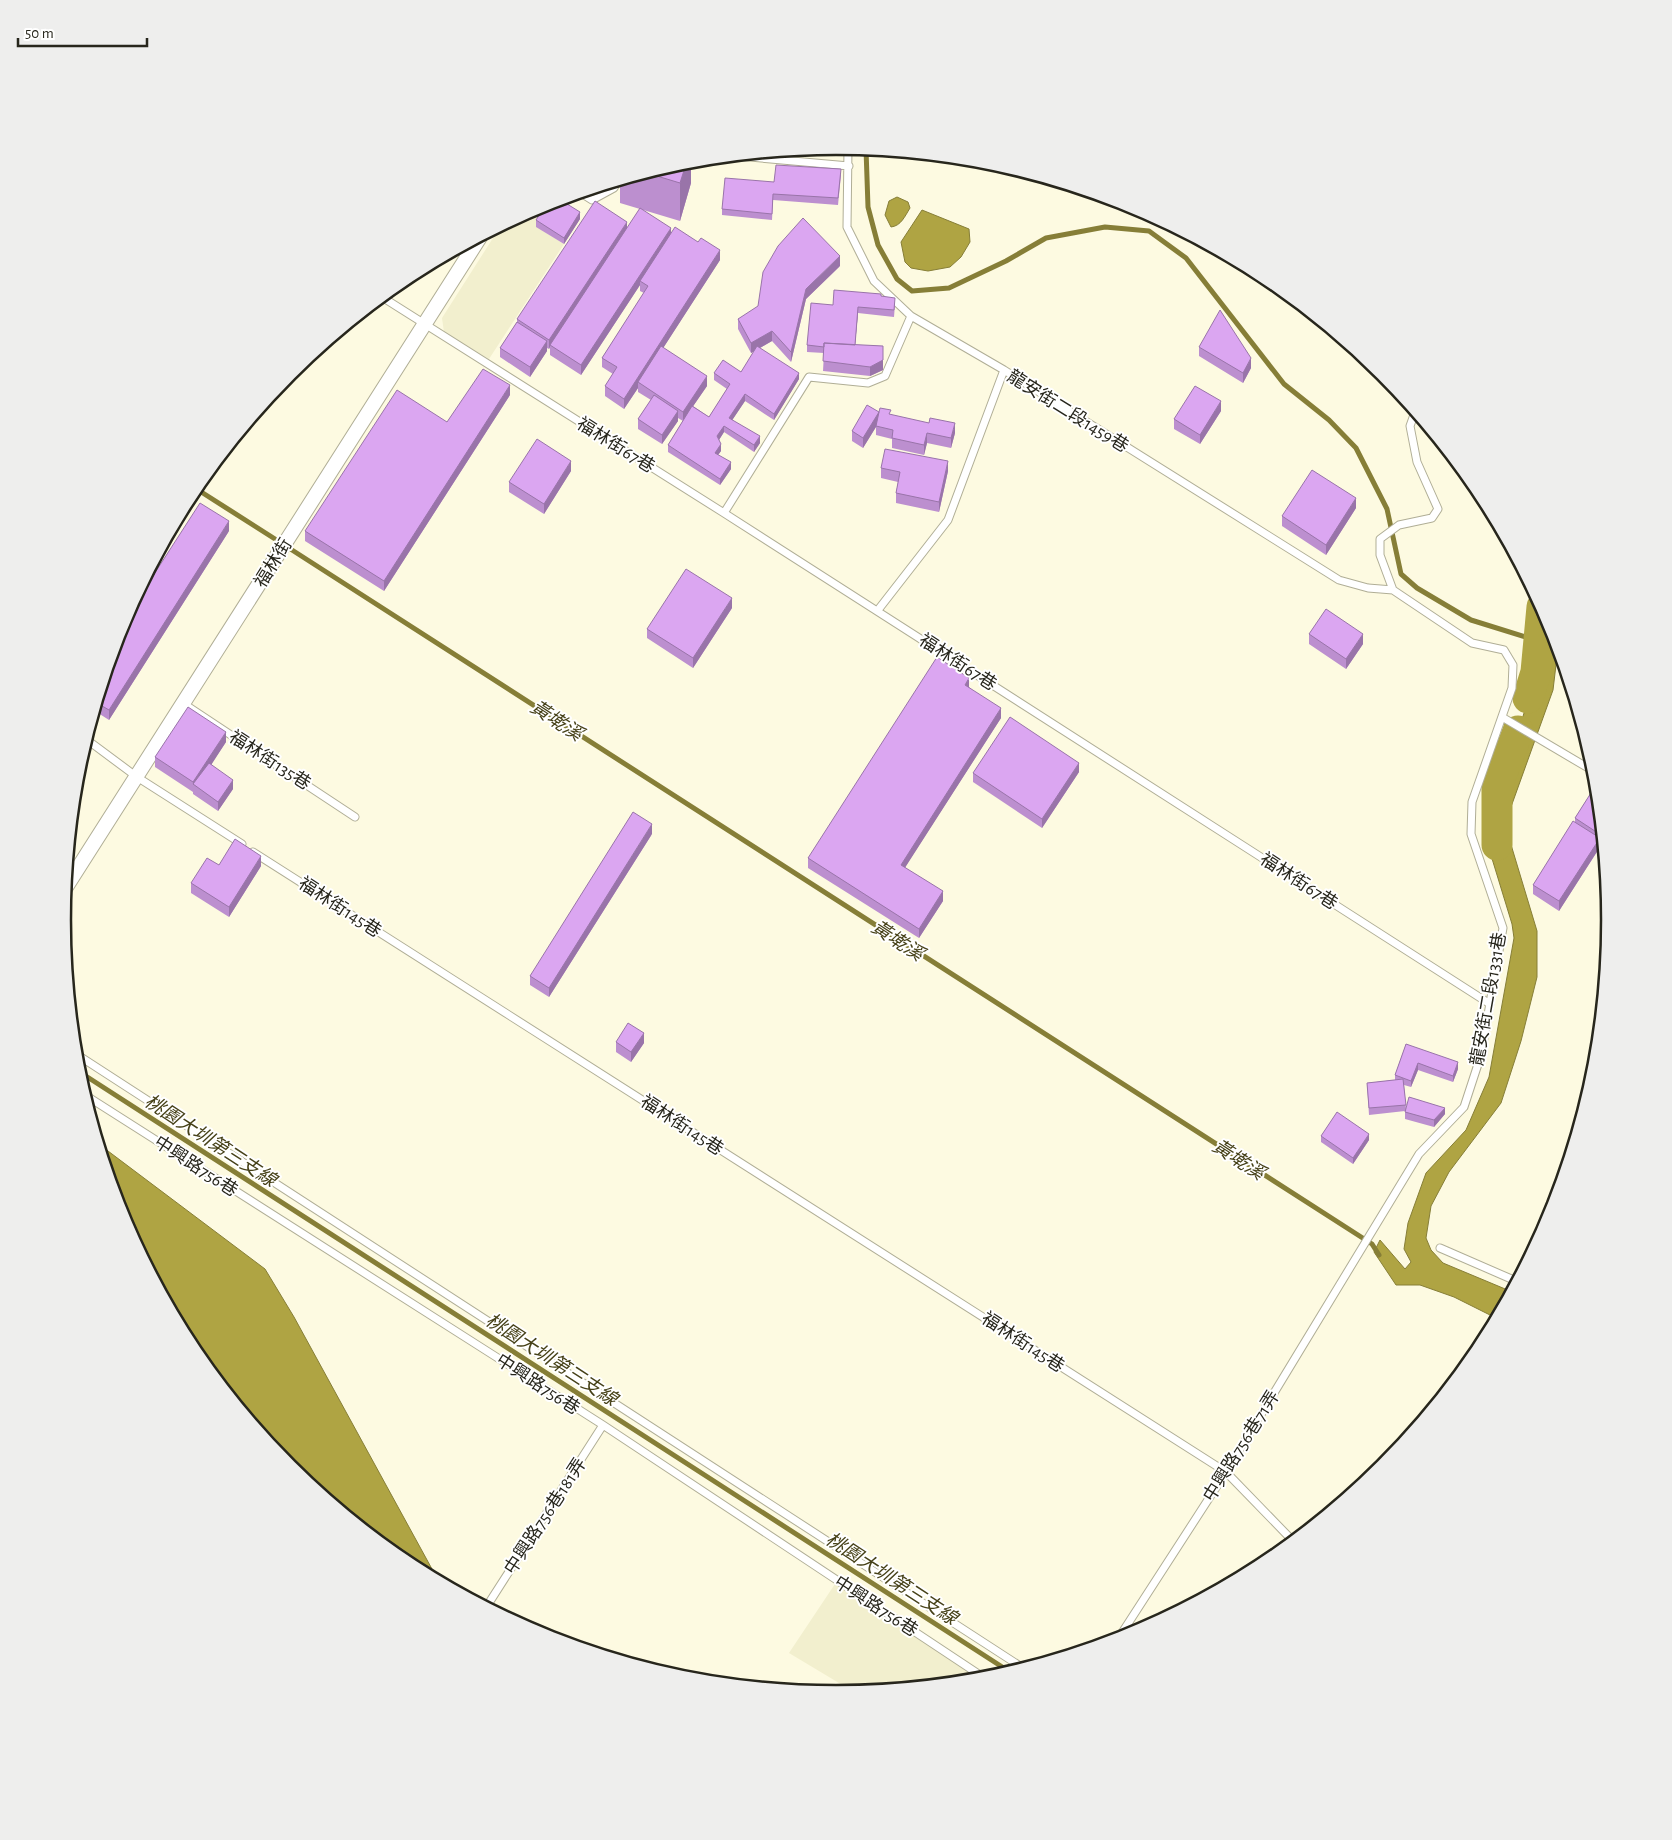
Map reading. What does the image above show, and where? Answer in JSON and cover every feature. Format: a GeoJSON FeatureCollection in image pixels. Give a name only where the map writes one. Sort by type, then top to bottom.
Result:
{"type":"FeatureCollection","features":[{"type":"Feature","properties":{"kind":"street","name":"福林街"},"geometry":{"type":"LineString","coordinates":[[73,877],[473,248]]}},
{"type":"Feature","properties":{"kind":"lane","name":"龍安街二段1459巷"},"geometry":{"type":"LineString","coordinates":[[848,155],[847,227],[874,281],[911,316],[1004,370],[1339,580],[1368,588],[1393,590]]}},
{"type":"Feature","properties":{"kind":"lane"},"geometry":{"type":"LineString","coordinates":[[769,159],[849,166]]}},
{"type":"Feature","properties":{"kind":"lane"},"geometry":{"type":"LineString","coordinates":[[587,197],[592,200],[612,189]]}},
{"type":"Feature","properties":{"kind":"lane","name":"福林街67巷"},"geometry":{"type":"LineString","coordinates":[[388,301],[878,610],[1490,1004]]}},
{"type":"Feature","properties":{"kind":"lane"},"geometry":{"type":"LineString","coordinates":[[724,512],[809,377],[868,383],[885,376],[911,316]]}},
{"type":"Feature","properties":{"kind":"lane"},"geometry":{"type":"LineString","coordinates":[[878,610],[948,520],[1004,370]]}},
{"type":"Feature","properties":{"kind":"lane"},"geometry":{"type":"LineString","coordinates":[[1393,590],[1380,555],[1380,539],[1399,524],[1432,518],[1438,509],[1417,462],[1410,426],[1412,418]]}},
{"type":"Feature","properties":{"kind":"lane","name":"龍安街二段1331巷"},"geometry":{"type":"LineString","coordinates":[[1361,1251],[1419,1154],[1464,1107],[1481,1055],[1503,928],[1472,834],[1472,802],[1512,688],[1513,665],[1504,650],[1472,643],[1393,590]]}},
{"type":"Feature","properties":{"kind":"lane","name":"福林街135巷"},"geometry":{"type":"LineString","coordinates":[[184,704],[355,816]]}},
{"type":"Feature","properties":{"kind":"lane"},"geometry":{"type":"LineString","coordinates":[[1502,717],[1585,766]]}},
{"type":"Feature","properties":{"kind":"lane","name":"福林街145巷"},"geometry":{"type":"LineString","coordinates":[[92,744],[137,777],[1226,1472],[1289,1536]]}},
{"type":"Feature","properties":{"kind":"lane"},"geometry":{"type":"LineString","coordinates":[[84,1059],[1016,1663]]}},
{"type":"Feature","properties":{"kind":"lane","name":"中興路756巷"},"geometry":{"type":"LineString","coordinates":[[93,1100],[603,1425],[975,1672]]}},
{"type":"Feature","properties":{"kind":"lane"},"geometry":{"type":"LineString","coordinates":[[1440,1248],[1511,1279]]}},
{"type":"Feature","properties":{"kind":"lane","name":"中興路756巷71弄"},"geometry":{"type":"LineString","coordinates":[[1125,1629],[1226,1472],[1361,1251]]}},
{"type":"Feature","properties":{"kind":"lane","name":"中興路756巷181弄"},"geometry":{"type":"LineString","coordinates":[[490,1602],[603,1425]]}},
{"type":"Feature","properties":{"kind":"shaded area"},"geometry":{"type":"Polygon","coordinates":[[[897,197],[908,202],[910,208],[900,223],[891,227],[885,215],[889,201],[897,197]]]}},
{"type":"Feature","properties":{"kind":"shaded area"},"geometry":{"type":"Polygon","coordinates":[[[922,210],[969,229],[970,242],[961,257],[950,267],[928,271],[911,268],[905,262],[901,242],[922,210]]]}},
{"type":"Feature","properties":{"kind":"shaded area"},"geometry":{"type":"Polygon","coordinates":[[[540,214],[543,216],[537,227],[564,244],[489,359],[444,332],[442,318],[494,236],[540,214]]]}},
{"type":"Feature","properties":{"kind":"shaded area"},"geometry":{"type":"Polygon","coordinates":[[[1542,625],[1556,663],[1553,690],[1507,818],[1509,838],[1537,931],[1537,977],[1521,1041],[1501,1103],[1449,1172],[1431,1206],[1426,1238],[1431,1250],[1443,1263],[1505,1289],[1490,1315],[1454,1297],[1420,1285],[1396,1285],[1374,1252],[1380,1240],[1405,1269],[1411,1262],[1404,1249],[1408,1223],[1426,1173],[1466,1130],[1489,1077],[1514,938],[1512,924],[1490,852],[1489,831],[1524,713],[1538,652],[1542,625]]]}},
{"type":"Feature","properties":{"kind":"shaded area"},"geometry":{"type":"Polygon","coordinates":[[[107,1150],[265,1269],[294,1317],[432,1569],[370,1527],[332,1495],[295,1461],[229,1386],[200,1345],[150,1258],[129,1213],[107,1150]]]}},
{"type":"Feature","properties":{"kind":"shaded area"},"geometry":{"type":"Polygon","coordinates":[[[837,1581],[973,1672],[886,1683],[842,1685],[789,1653],[837,1581]]]}},
{"type":"Feature","properties":{"kind":"building"},"geometry":{"type":"Polygon","coordinates":[[[776,165],[841,169],[838,198],[773,194],[772,214],[722,209],[725,178],[774,182],[776,165]]]}},
{"type":"Feature","properties":{"kind":"building"},"geometry":{"type":"Polygon","coordinates":[[[684,171],[680,183],[658,176],[684,171]]]}},
{"type":"Feature","properties":{"kind":"building"},"geometry":{"type":"Polygon","coordinates":[[[595,201],[627,222],[549,340],[517,319],[595,201]]]}},
{"type":"Feature","properties":{"kind":"building"},"geometry":{"type":"Polygon","coordinates":[[[567,204],[580,212],[564,238],[536,220],[539,215],[567,204]]]}},
{"type":"Feature","properties":{"kind":"building"},"geometry":{"type":"Polygon","coordinates":[[[640,208],[671,228],[581,365],[550,345],[640,208]]]}},
{"type":"Feature","properties":{"kind":"building"},"geometry":{"type":"Polygon","coordinates":[[[803,218],[840,256],[806,289],[791,352],[772,331],[751,343],[738,319],[758,306],[763,272],[778,246],[803,218]]]}},
{"type":"Feature","properties":{"kind":"building"},"geometry":{"type":"Polygon","coordinates":[[[675,227],[698,242],[701,238],[720,250],[624,399],[605,386],[617,367],[602,358],[648,286],[640,281],[675,227]]]}},
{"type":"Feature","properties":{"kind":"building"},"geometry":{"type":"Polygon","coordinates":[[[834,290],[881,294],[881,296],[895,298],[894,310],[858,307],[855,345],[824,343],[824,347],[807,345],[811,303],[833,305],[834,290]]]}},
{"type":"Feature","properties":{"kind":"building"},"geometry":{"type":"Polygon","coordinates":[[[1220,310],[1251,358],[1243,373],[1199,347],[1220,310]]]}},
{"type":"Feature","properties":{"kind":"building"},"geometry":{"type":"Polygon","coordinates":[[[517,322],[547,341],[530,367],[500,348],[517,322]]]}},
{"type":"Feature","properties":{"kind":"building"},"geometry":{"type":"Polygon","coordinates":[[[824,343],[883,346],[883,360],[870,367],[823,361],[824,343]]]}},
{"type":"Feature","properties":{"kind":"building"},"geometry":{"type":"Polygon","coordinates":[[[661,346],[707,376],[683,412],[638,382],[661,346]]]}},
{"type":"Feature","properties":{"kind":"building"},"geometry":{"type":"Polygon","coordinates":[[[757,346],[799,373],[774,414],[745,394],[729,418],[760,436],[754,445],[724,426],[717,436],[721,444],[715,453],[731,462],[720,479],[668,445],[692,406],[709,417],[730,384],[714,373],[723,360],[741,372],[757,346]]]}},
{"type":"Feature","properties":{"kind":"building"},"geometry":{"type":"Polygon","coordinates":[[[483,369],[510,385],[384,581],[305,531],[397,390],[447,422],[483,369]]]}},
{"type":"Feature","properties":{"kind":"building"},"geometry":{"type":"Polygon","coordinates":[[[1195,386],[1221,401],[1200,435],[1174,419],[1195,386]]]}},
{"type":"Feature","properties":{"kind":"building"},"geometry":{"type":"Polygon","coordinates":[[[654,395],[678,411],[662,435],[638,419],[654,395]]]}},
{"type":"Feature","properties":{"kind":"building"},"geometry":{"type":"Polygon","coordinates":[[[867,405],[879,412],[863,438],[852,431],[867,405]]]}},
{"type":"Feature","properties":{"kind":"building"},"geometry":{"type":"Polygon","coordinates":[[[880,408],[891,410],[889,414],[929,423],[930,418],[955,423],[951,438],[927,433],[924,445],[892,438],[893,430],[876,426],[880,408]]]}},
{"type":"Feature","properties":{"kind":"building"},"geometry":{"type":"Polygon","coordinates":[[[537,439],[571,461],[544,504],[509,482],[537,439]]]}},
{"type":"Feature","properties":{"kind":"building"},"geometry":{"type":"Polygon","coordinates":[[[885,449],[948,461],[939,502],[896,493],[900,472],[881,468],[885,449]]]}},
{"type":"Feature","properties":{"kind":"building"},"geometry":{"type":"Polygon","coordinates":[[[1312,470],[1356,498],[1326,545],[1282,516],[1312,470]]]}},
{"type":"Feature","properties":{"kind":"building"},"geometry":{"type":"Polygon","coordinates":[[[200,503],[229,521],[109,710],[102,706],[112,674],[129,627],[155,572],[200,503]]]}},
{"type":"Feature","properties":{"kind":"building"},"geometry":{"type":"Polygon","coordinates":[[[686,569],[732,598],[693,658],[647,629],[686,569]]]}},
{"type":"Feature","properties":{"kind":"building"},"geometry":{"type":"Polygon","coordinates":[[[1326,609],[1363,634],[1346,659],[1309,634],[1326,609]]]}},
{"type":"Feature","properties":{"kind":"building"},"geometry":{"type":"Polygon","coordinates":[[[937,657],[969,678],[965,685],[1001,708],[901,865],[943,891],[919,929],[808,858],[937,657]]]}},
{"type":"Feature","properties":{"kind":"building"},"geometry":{"type":"Polygon","coordinates":[[[188,707],[226,732],[193,782],[155,757],[188,707]]]}},
{"type":"Feature","properties":{"kind":"building"},"geometry":{"type":"Polygon","coordinates":[[[1010,717],[1079,763],[1042,819],[973,773],[1010,717]]]}},
{"type":"Feature","properties":{"kind":"building"},"geometry":{"type":"Polygon","coordinates":[[[209,763],[233,780],[218,802],[193,784],[209,763]]]}},
{"type":"Feature","properties":{"kind":"building"},"geometry":{"type":"Polygon","coordinates":[[[1590,795],[1595,831],[1575,818],[1590,795]]]}},
{"type":"Feature","properties":{"kind":"building"},"geometry":{"type":"Polygon","coordinates":[[[633,812],[652,824],[549,988],[530,976],[633,812]]]}},
{"type":"Feature","properties":{"kind":"building"},"geometry":{"type":"Polygon","coordinates":[[[1573,821],[1596,835],[1596,844],[1559,901],[1533,885],[1573,821]]]}},
{"type":"Feature","properties":{"kind":"building"},"geometry":{"type":"Polygon","coordinates":[[[235,839],[261,856],[229,907],[191,883],[207,858],[219,865],[235,839]]]}},
{"type":"Feature","properties":{"kind":"building"},"geometry":{"type":"Polygon","coordinates":[[[628,1023],[644,1033],[631,1052],[616,1042],[628,1023]]]}},
{"type":"Feature","properties":{"kind":"building"},"geometry":{"type":"Polygon","coordinates":[[[1406,1044],[1458,1062],[1453,1076],[1418,1063],[1411,1081],[1395,1075],[1406,1044]]]}},
{"type":"Feature","properties":{"kind":"building"},"geometry":{"type":"Polygon","coordinates":[[[1403,1079],[1406,1105],[1369,1108],[1367,1083],[1403,1079]]]}},
{"type":"Feature","properties":{"kind":"building"},"geometry":{"type":"Polygon","coordinates":[[[1409,1097],[1445,1108],[1434,1120],[1405,1112],[1409,1097]]]}},
{"type":"Feature","properties":{"kind":"building"},"geometry":{"type":"Polygon","coordinates":[[[1337,1112],[1369,1134],[1353,1158],[1321,1136],[1337,1112]]]}},
{"type":"Feature","properties":{"kind":"waterway"},"geometry":{"type":"LineString","coordinates":[[866,156],[868,207],[878,245],[897,279],[912,291],[949,288],[1006,261],[1046,238],[1105,227],[1149,231],[1186,258],[1284,384],[1329,420],[1356,448],[1387,509],[1401,574],[1417,588],[1471,620],[1538,641]]}},
{"type":"Feature","properties":{"kind":"waterway","name":"黃墘溪"},"geometry":{"type":"LineString","coordinates":[[202,492],[275,539]]}},
{"type":"Feature","properties":{"kind":"waterway","name":"黃墘溪"},"geometry":{"type":"LineString","coordinates":[[292,550],[1372,1244],[1379,1255]]}},
{"type":"Feature","properties":{"kind":"waterway"},"geometry":{"type":"LineString","coordinates":[[1528,698],[1536,672],[1541,622]]}},
{"type":"Feature","properties":{"kind":"waterway"},"geometry":{"type":"LineString","coordinates":[[1497,845],[1497,786],[1518,731]]}},
{"type":"Feature","properties":{"kind":"waterway","name":"桃園大圳第三支線"},"geometry":{"type":"LineString","coordinates":[[88,1077],[1001,1666]]}}]}
